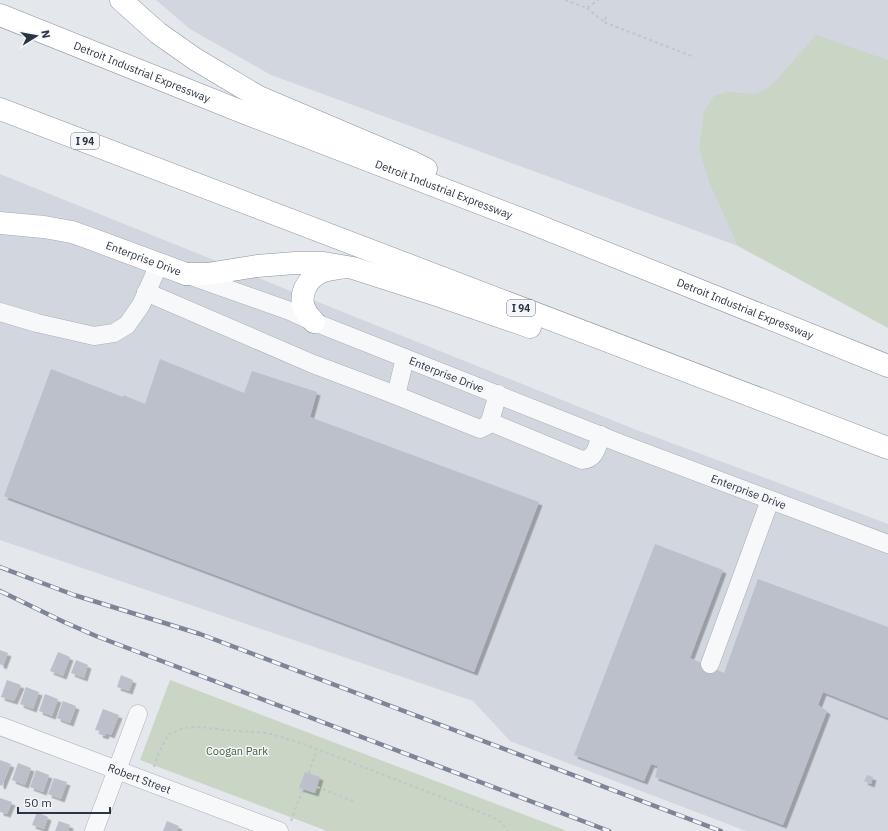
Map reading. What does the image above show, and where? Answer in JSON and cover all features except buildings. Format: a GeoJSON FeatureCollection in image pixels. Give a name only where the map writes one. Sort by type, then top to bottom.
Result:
{"type":"FeatureCollection","features":[{"type":"Feature","properties":{"kind":"main road"},"geometry":{"type":"LineString","coordinates":[[121,0],[158,33],[195,59],[257,96],[410,161],[529,222]]}},
{"type":"Feature","properties":{"kind":"main road","name":"Detroit Industrial Expressway"},"geometry":{"type":"LineString","coordinates":[[0,15],[250,115],[529,222],[888,366]]}},
{"type":"Feature","properties":{"kind":"main road","name":"I 94"},"geometry":{"type":"LineString","coordinates":[[0,109],[880,445]]}},
{"type":"Feature","properties":{"kind":"main road","name":"Enterprise Drive"},"geometry":{"type":"LineString","coordinates":[[0,223],[44,227],[72,232],[186,274]]}},
{"type":"Feature","properties":{"kind":"main road"},"geometry":{"type":"LineString","coordinates":[[186,274],[208,274],[257,266],[295,262],[336,264],[353,268],[880,445]]}},
{"type":"Feature","properties":{"kind":"main road"},"geometry":{"type":"LineString","coordinates":[[314,322],[307,313],[303,302],[304,289],[307,284],[313,276],[324,271],[333,268],[353,268]]}},
{"type":"Feature","properties":{"kind":"street"},"geometry":{"type":"LineString","coordinates":[[0,312],[37,323],[94,336],[114,333],[127,326],[141,305],[159,264]]}},
{"type":"Feature","properties":{"kind":"street","name":"Enterprise Drive"},"geometry":{"type":"LineString","coordinates":[[186,274],[290,312],[601,435],[888,544]]}},
{"type":"Feature","properties":{"kind":"street"},"geometry":{"type":"LineString","coordinates":[[146,292],[313,364],[396,395],[480,429],[490,422],[498,394]]}},
{"type":"Feature","properties":{"kind":"street"},"geometry":{"type":"LineString","coordinates":[[396,395],[405,358]]}},
{"type":"Feature","properties":{"kind":"street"},"geometry":{"type":"LineString","coordinates":[[490,422],[582,460],[594,456],[601,435]]}},
{"type":"Feature","properties":{"kind":"street"},"geometry":{"type":"LineString","coordinates":[[710,664],[770,500]]}},
{"type":"Feature","properties":{"kind":"street"},"geometry":{"type":"LineString","coordinates":[[94,831],[138,714]]}},
{"type":"Feature","properties":{"kind":"street","name":"Robert Street"},"geometry":{"type":"LineString","coordinates":[[0,726],[118,770],[285,826]]}},
{"type":"Feature","properties":{"kind":"path"},"geometry":{"type":"LineString","coordinates":[[565,0],[587,8],[604,22],[694,57]]}},
{"type":"Feature","properties":{"kind":"path"},"geometry":{"type":"LineString","coordinates":[[587,8],[598,0]]}},
{"type":"Feature","properties":{"kind":"path"},"geometry":{"type":"LineString","coordinates":[[604,22],[606,18]]}},
{"type":"Feature","properties":{"kind":"path"},"geometry":{"type":"LineString","coordinates":[[154,767],[159,752],[168,735],[183,728],[200,727],[267,733],[301,743],[490,816],[501,822],[508,831]]}},
{"type":"Feature","properties":{"kind":"path"},"geometry":{"type":"LineString","coordinates":[[308,773],[317,749]]}},
{"type":"Feature","properties":{"kind":"path"},"geometry":{"type":"LineString","coordinates":[[317,787],[355,802]]}},
{"type":"Feature","properties":{"kind":"path"},"geometry":{"type":"LineString","coordinates":[[285,826],[303,789]]}},
{"type":"Feature","properties":{"kind":"shaded area"},"geometry":{"type":"Polygon","coordinates":[[[156,0],[888,0],[888,310],[738,246],[271,75],[190,29],[156,0]]]}},
{"type":"Feature","properties":{"kind":"shaded area"},"geometry":{"type":"Polygon","coordinates":[[[0,174],[634,429],[888,524],[888,831],[746,831],[510,741],[473,701],[0,540],[0,174]]]}},
{"type":"Feature","properties":{"kind":"green space"},"geometry":{"type":"Polygon","coordinates":[[[816,35],[888,60],[888,328],[738,246],[709,182],[699,148],[704,112],[714,96],[727,92],[756,94],[772,85],[816,35]]]}},
{"type":"Feature","properties":{"kind":"green space","name":"Coogan Park"},"geometry":{"type":"Polygon","coordinates":[[[170,680],[567,831],[327,831],[140,760],[170,680]]]}},
{"type":"Feature","properties":{"kind":"railway"},"geometry":{"type":"LineString","coordinates":[[0,567],[74,595],[200,634],[721,831]]}},
{"type":"Feature","properties":{"kind":"railway"},"geometry":{"type":"LineString","coordinates":[[0,591],[96,636],[609,831]]}}]}
